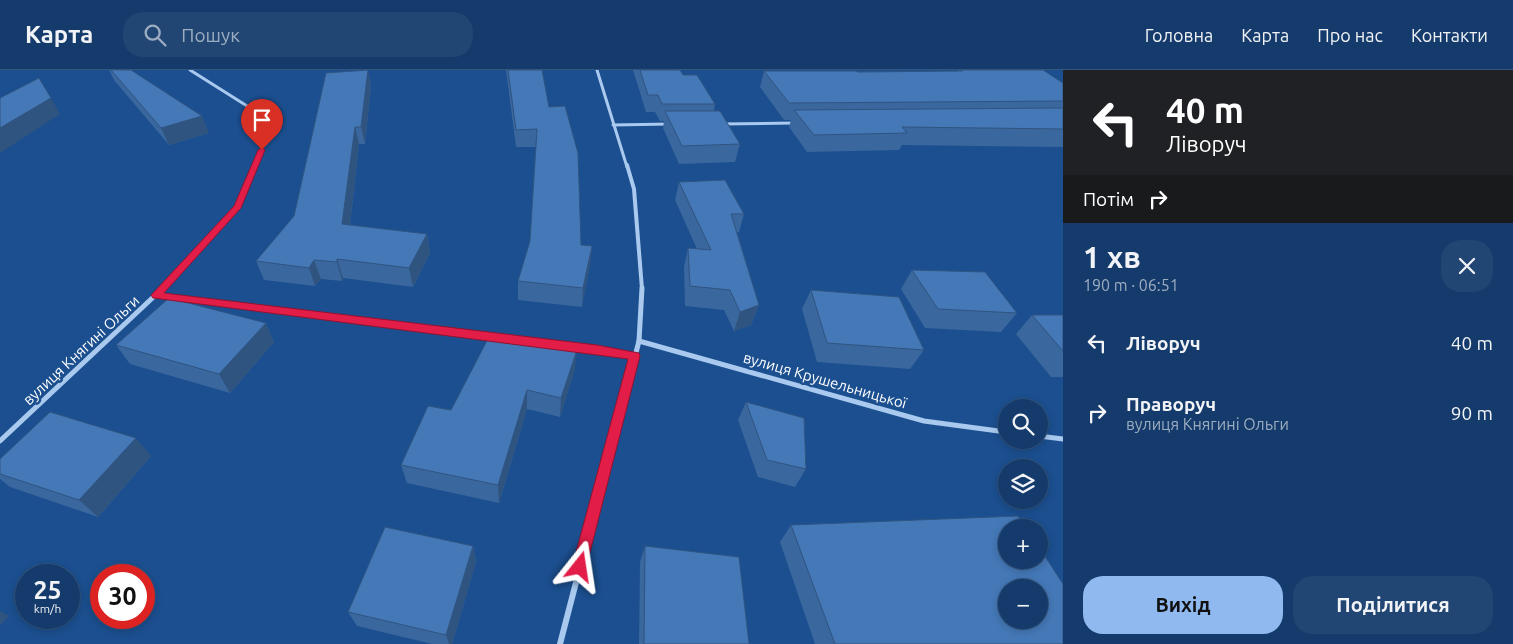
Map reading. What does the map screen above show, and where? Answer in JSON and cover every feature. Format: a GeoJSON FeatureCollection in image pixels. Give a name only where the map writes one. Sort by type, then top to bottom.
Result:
{"type":"FeatureCollection","features":[{"type":"Feature","properties":{"kind":"street","name":"вулиця Княгині Ольги"},"geometry":{"type":"LineString","coordinates":[[0,440],[156,295],[238,206],[262,150],[255,111],[190,70]]}},
{"type":"Feature","properties":{"kind":"street"},"geometry":{"type":"LineString","coordinates":[[560,644],[639,341],[642,281],[634,189],[597,70]]}},
{"type":"Feature","properties":{"kind":"street"},"geometry":{"type":"LineString","coordinates":[[720,124],[799,123]]}},
{"type":"Feature","properties":{"kind":"street"},"geometry":{"type":"LineString","coordinates":[[613,125],[672,124]]}},
{"type":"Feature","properties":{"kind":"street"},"geometry":{"type":"LineString","coordinates":[[156,295],[499,337]]}},
{"type":"Feature","properties":{"kind":"street"},"geometry":{"type":"LineString","coordinates":[[518,340],[635,356]]}},
{"type":"Feature","properties":{"kind":"street","name":"вулиця Крушельницької"},"geometry":{"type":"LineString","coordinates":[[639,341],[924,421],[998,431]]}},
{"type":"Feature","properties":{"kind":"street"},"geometry":{"type":"LineString","coordinates":[[1048,437],[1063,439]]}},
{"type":"Feature","properties":{"kind":"building"},"geometry":{"type":"Polygon","coordinates":[[[111,70],[131,70],[202,116],[161,128],[111,70]]]}},
{"type":"Feature","properties":{"kind":"building"},"geometry":{"type":"Polygon","coordinates":[[[368,70],[361,127],[355,127],[342,224],[427,234],[409,268],[337,259],[337,262],[314,260],[309,268],[256,261],[294,216],[326,73],[368,70]]]}},
{"type":"Feature","properties":{"kind":"building"},"geometry":{"type":"Polygon","coordinates":[[[508,70],[542,70],[549,107],[565,106],[578,153],[581,245],[592,246],[583,288],[518,281],[530,241],[537,129],[516,130],[508,70]]]}},
{"type":"Feature","properties":{"kind":"building"},"geometry":{"type":"Polygon","coordinates":[[[640,70],[680,70],[683,75],[697,75],[715,104],[662,104],[658,95],[648,95],[640,70]]]}},
{"type":"Feature","properties":{"kind":"building"},"geometry":{"type":"Polygon","coordinates":[[[1043,70],[1063,83],[1063,101],[789,103],[764,71],[858,72],[1043,70]]]}},
{"type":"Feature","properties":{"kind":"building"},"geometry":{"type":"Polygon","coordinates":[[[39,78],[51,98],[0,128],[0,98],[39,78]]]}},
{"type":"Feature","properties":{"kind":"building"},"geometry":{"type":"Polygon","coordinates":[[[1063,108],[1063,129],[902,127],[907,133],[814,135],[794,110],[1063,108]]]}},
{"type":"Feature","properties":{"kind":"building"},"geometry":{"type":"Polygon","coordinates":[[[665,111],[720,111],[740,144],[682,146],[665,111]]]}},
{"type":"Feature","properties":{"kind":"building"},"geometry":{"type":"Polygon","coordinates":[[[725,180],[744,214],[731,214],[759,305],[740,312],[730,290],[690,286],[688,248],[711,250],[679,182],[725,180]]]}},
{"type":"Feature","properties":{"kind":"building"},"geometry":{"type":"Polygon","coordinates":[[[912,270],[985,272],[1017,313],[938,309],[912,270]]]}},
{"type":"Feature","properties":{"kind":"building"},"geometry":{"type":"Polygon","coordinates":[[[811,290],[899,297],[924,350],[827,343],[811,290]]]}},
{"type":"Feature","properties":{"kind":"building"},"geometry":{"type":"Polygon","coordinates":[[[169,298],[266,323],[219,374],[116,345],[169,298]]]}},
{"type":"Feature","properties":{"kind":"building"},"geometry":{"type":"Polygon","coordinates":[[[1032,315],[1063,315],[1063,351],[1032,315]]]}},
{"type":"Feature","properties":{"kind":"building"},"geometry":{"type":"Polygon","coordinates":[[[491,333],[577,350],[561,398],[527,390],[498,485],[401,465],[428,406],[451,410],[491,333]]]}},
{"type":"Feature","properties":{"kind":"building"},"geometry":{"type":"Polygon","coordinates":[[[746,402],[804,418],[806,469],[767,460],[746,402]]]}},
{"type":"Feature","properties":{"kind":"building"},"geometry":{"type":"Polygon","coordinates":[[[50,412],[136,438],[79,500],[0,474],[0,459],[50,412]]]}},
{"type":"Feature","properties":{"kind":"building"},"geometry":{"type":"Polygon","coordinates":[[[1018,516],[1020,519],[998,519],[998,569],[1048,569],[1048,561],[1063,584],[1063,644],[835,644],[791,525],[1018,516]]]}},
{"type":"Feature","properties":{"kind":"building"},"geometry":{"type":"Polygon","coordinates":[[[385,527],[473,546],[446,635],[348,612],[385,527]]]}},
{"type":"Feature","properties":{"kind":"building"},"geometry":{"type":"Polygon","coordinates":[[[645,546],[739,557],[749,644],[644,644],[645,546]]]}},
{"type":"Feature","properties":{"kind":"route"},"geometry":{"type":"LineString","coordinates":[[262,150],[238,206],[156,295],[597,349],[635,356],[580,567]]}}]}
